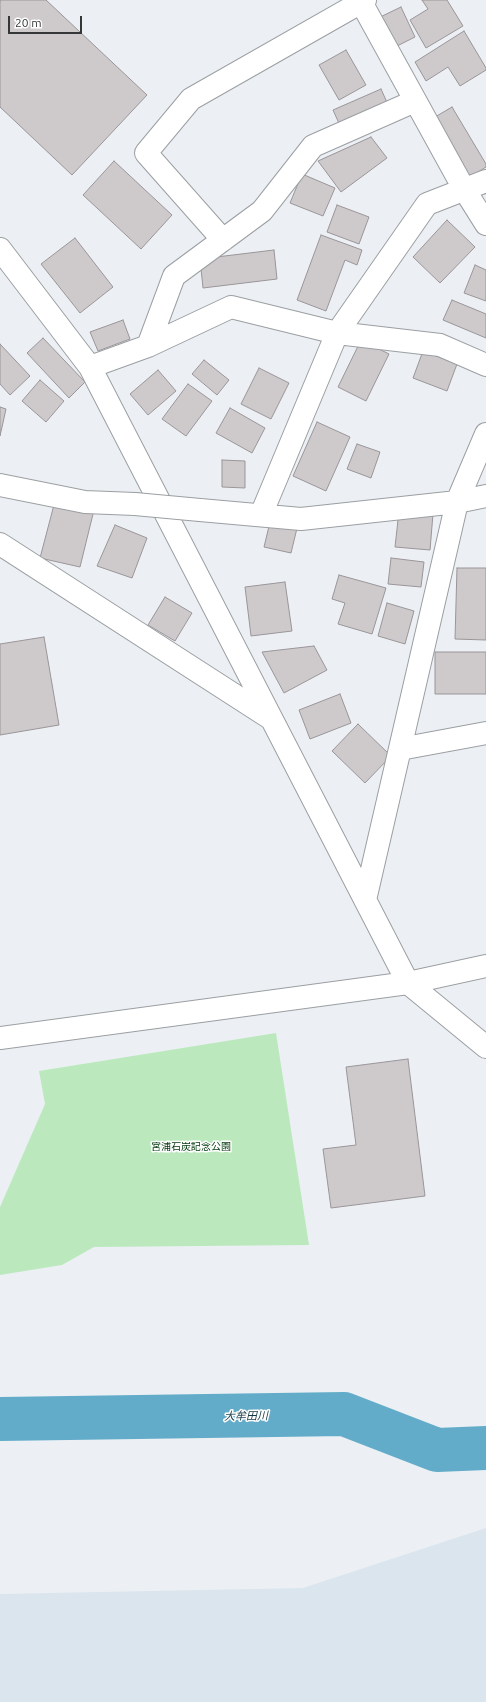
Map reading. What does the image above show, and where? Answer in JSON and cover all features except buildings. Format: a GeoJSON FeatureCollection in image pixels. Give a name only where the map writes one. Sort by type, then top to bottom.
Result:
{"type":"FeatureCollection","features":[{"type":"Feature","properties":{"kind":"street"},"geometry":{"type":"LineString","coordinates":[[223,240],[146,153],[191,99],[363,1],[464,189],[486,224]]}},
{"type":"Feature","properties":{"kind":"street"},"geometry":{"type":"LineString","coordinates":[[148,346],[174,276],[262,211],[313,146],[416,101]]}},
{"type":"Feature","properties":{"kind":"street"},"geometry":{"type":"LineString","coordinates":[[260,515],[337,332],[427,204],[486,181]]}},
{"type":"Feature","properties":{"kind":"street"},"geometry":{"type":"LineString","coordinates":[[0,249],[90,367],[408,983],[486,1047]]}},
{"type":"Feature","properties":{"kind":"street"},"geometry":{"type":"LineString","coordinates":[[90,367],[148,346],[231,307],[337,332],[440,345],[486,365]]}},
{"type":"Feature","properties":{"kind":"street"},"geometry":{"type":"LineString","coordinates":[[365,900],[457,502],[486,434]]}},
{"type":"Feature","properties":{"kind":"street"},"geometry":{"type":"LineString","coordinates":[[0,485],[85,502],[135,504],[301,519],[457,502],[486,496]]}},
{"type":"Feature","properties":{"kind":"street"},"geometry":{"type":"LineString","coordinates":[[0,544],[270,718]]}},
{"type":"Feature","properties":{"kind":"street"},"geometry":{"type":"LineString","coordinates":[[400,749],[486,733]]}},
{"type":"Feature","properties":{"kind":"street"},"geometry":{"type":"LineString","coordinates":[[0,1038],[408,983],[486,966]]}},
{"type":"Feature","properties":{"kind":"shaded area"},"geometry":{"type":"Polygon","coordinates":[[[486,1528],[486,1702],[0,1702],[0,1594],[303,1588],[486,1528]]]}},
{"type":"Feature","properties":{"kind":"green space","name":"宮浦石炭記念公園"},"geometry":{"type":"Polygon","coordinates":[[[276,1033],[309,1245],[94,1247],[62,1265],[0,1275],[0,1207],[45,1104],[39,1071],[276,1033]]]}},
{"type":"Feature","properties":{"kind":"waterway","name":"大牟田川"},"geometry":{"type":"LineString","coordinates":[[0,1419],[344,1414],[437,1450],[486,1448]]}}]}
